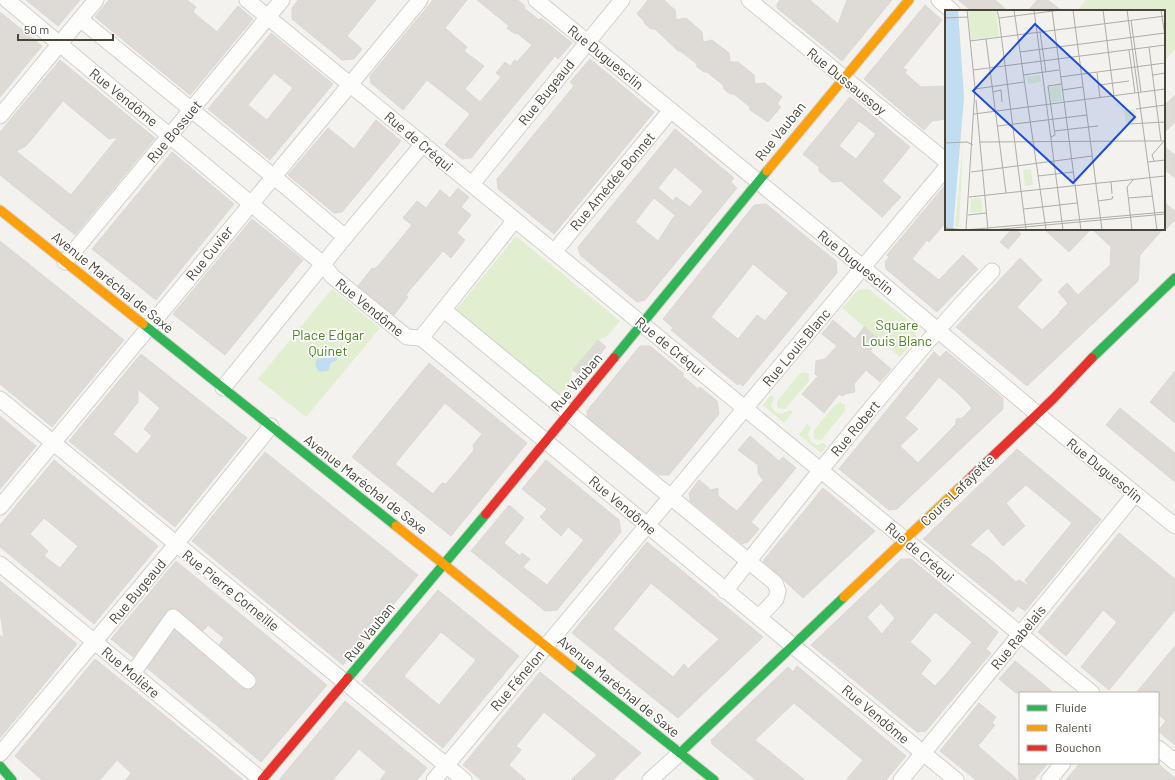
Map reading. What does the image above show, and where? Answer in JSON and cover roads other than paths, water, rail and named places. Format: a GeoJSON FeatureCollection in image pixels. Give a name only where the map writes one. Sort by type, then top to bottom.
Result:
{"type":"FeatureCollection","features":[{"type":"Feature","properties":{"kind":"street","name":"Rue Vendôme"},"geometry":{"type":"LineString","coordinates":[[7,0],[251,202],[323,264],[332,276],[407,337],[421,338],[546,440],[725,591],[795,645],[956,780]]}},
{"type":"Feature","properties":{"kind":"street"},"geometry":{"type":"LineString","coordinates":[[0,116],[96,0]]}},
{"type":"Feature","properties":{"kind":"street","name":"Rue de Créqui"},"geometry":{"type":"LineString","coordinates":[[247,0],[1091,692]]}},
{"type":"Feature","properties":{"kind":"street","name":"Rue Bossuet"},"geometry":{"type":"LineString","coordinates":[[65,262],[282,0]]}},
{"type":"Feature","properties":{"kind":"street","name":"Rue Cuvier"},"geometry":{"type":"LineString","coordinates":[[0,507],[251,202],[273,178],[420,0]]}},
{"type":"Feature","properties":{"kind":"street","name":"Rue Duguesclin"},"geometry":{"type":"LineString","coordinates":[[536,0],[1175,526]]}},
{"type":"Feature","properties":{"kind":"street","name":"Rue Bugeaud"},"geometry":{"type":"LineString","coordinates":[[472,184],[622,0]]}},
{"type":"Feature","properties":{"kind":"street","name":"Rue Vauban"},"geometry":{"type":"LineString","coordinates":[[262,780],[345,683],[642,324],[757,181],[909,0]]}},
{"type":"Feature","properties":{"kind":"street"},"geometry":{"type":"LineString","coordinates":[[938,0],[951,10]]}},
{"type":"Feature","properties":{"kind":"street","name":"Rue Dussaussoy"},"geometry":{"type":"LineString","coordinates":[[757,2],[843,77],[945,160]]}},
{"type":"Feature","properties":{"kind":"street"},"geometry":{"type":"LineString","coordinates":[[80,19],[273,178],[285,186],[345,237]]}},
{"type":"Feature","properties":{"kind":"street","name":"Rue Amédée Bonnet"},"geometry":{"type":"LineString","coordinates":[[554,252],[671,110]]}},
{"type":"Feature","properties":{"kind":"street"},"geometry":{"type":"LineString","coordinates":[[223,388],[345,237],[423,144]]}},
{"type":"Feature","properties":{"kind":"street","name":"Rue Louis Blanc"},"geometry":{"type":"LineString","coordinates":[[648,526],[744,408],[945,169]]}},
{"type":"Feature","properties":{"kind":"street","name":"Avenue Maréchal de Saxe"},"geometry":{"type":"LineString","coordinates":[[0,210],[714,780]]}},
{"type":"Feature","properties":{"kind":"street"},"geometry":{"type":"LineString","coordinates":[[421,338],[515,220]]}},
{"type":"Feature","properties":{"kind":"street","name":"Rue Robert"},"geometry":{"type":"LineString","coordinates":[[725,591],[820,470],[937,329],[992,271]]}},
{"type":"Feature","properties":{"kind":"street","name":"Cours Lafayette"},"geometry":{"type":"LineString","coordinates":[[650,780],[906,540],[1175,278]]}},
{"type":"Feature","properties":{"kind":"street"},"geometry":{"type":"LineString","coordinates":[[444,310],[670,498],[775,583],[778,590],[776,599],[759,617]]}},
{"type":"Feature","properties":{"kind":"street","name":"Rue Pierre Corneille"},"geometry":{"type":"LineString","coordinates":[[0,399],[464,780]]}},
{"type":"Feature","properties":{"kind":"street","name":"Rue Bugeaud"},"geometry":{"type":"LineString","coordinates":[[0,754],[176,544],[271,426]]}},
{"type":"Feature","properties":{"kind":"street","name":"Rue Rabelais"},"geometry":{"type":"LineString","coordinates":[[900,780],[1136,494]]}},
{"type":"Feature","properties":{"kind":"street","name":"Rue Fénelon"},"geometry":{"type":"LineString","coordinates":[[434,780],[648,526]]}},
{"type":"Feature","properties":{"kind":"street","name":"Rue Molière"},"geometry":{"type":"LineString","coordinates":[[0,564],[262,780]]}},
{"type":"Feature","properties":{"kind":"street"},"geometry":{"type":"LineString","coordinates":[[134,673],[173,617],[248,681]]}},
{"type":"Feature","properties":{"kind":"street"},"geometry":{"type":"LineString","coordinates":[[1159,749],[1175,762]]}},
{"type":"Feature","properties":{"kind":"street"},"geometry":{"type":"LineString","coordinates":[[1049,780],[1062,764]]}},
{"type":"Feature","properties":{"kind":"street"},"geometry":{"type":"LineString","coordinates":[[0,765],[12,780]]}},
{"type":"Feature","properties":{"kind":"street"},"geometry":{"type":"LineString","coordinates":[[0,765],[18,780]]}},
{"type":"Feature","properties":{"kind":"water"},"geometry":{"type":"Polygon","coordinates":[[[330,347],[337,350],[337,360],[331,363],[328,371],[319,372],[315,365],[317,359],[324,355],[324,350],[330,347]]]}},
{"type":"Feature","properties":{"kind":"park label","name":"Square Louis Blanc"},"geometry":{"type":"Point","coordinates":[897,332]}},
{"type":"Feature","properties":{"kind":"park label","name":"Place Edgar Quinet"},"geometry":{"type":"Point","coordinates":[328,342]}}]}
